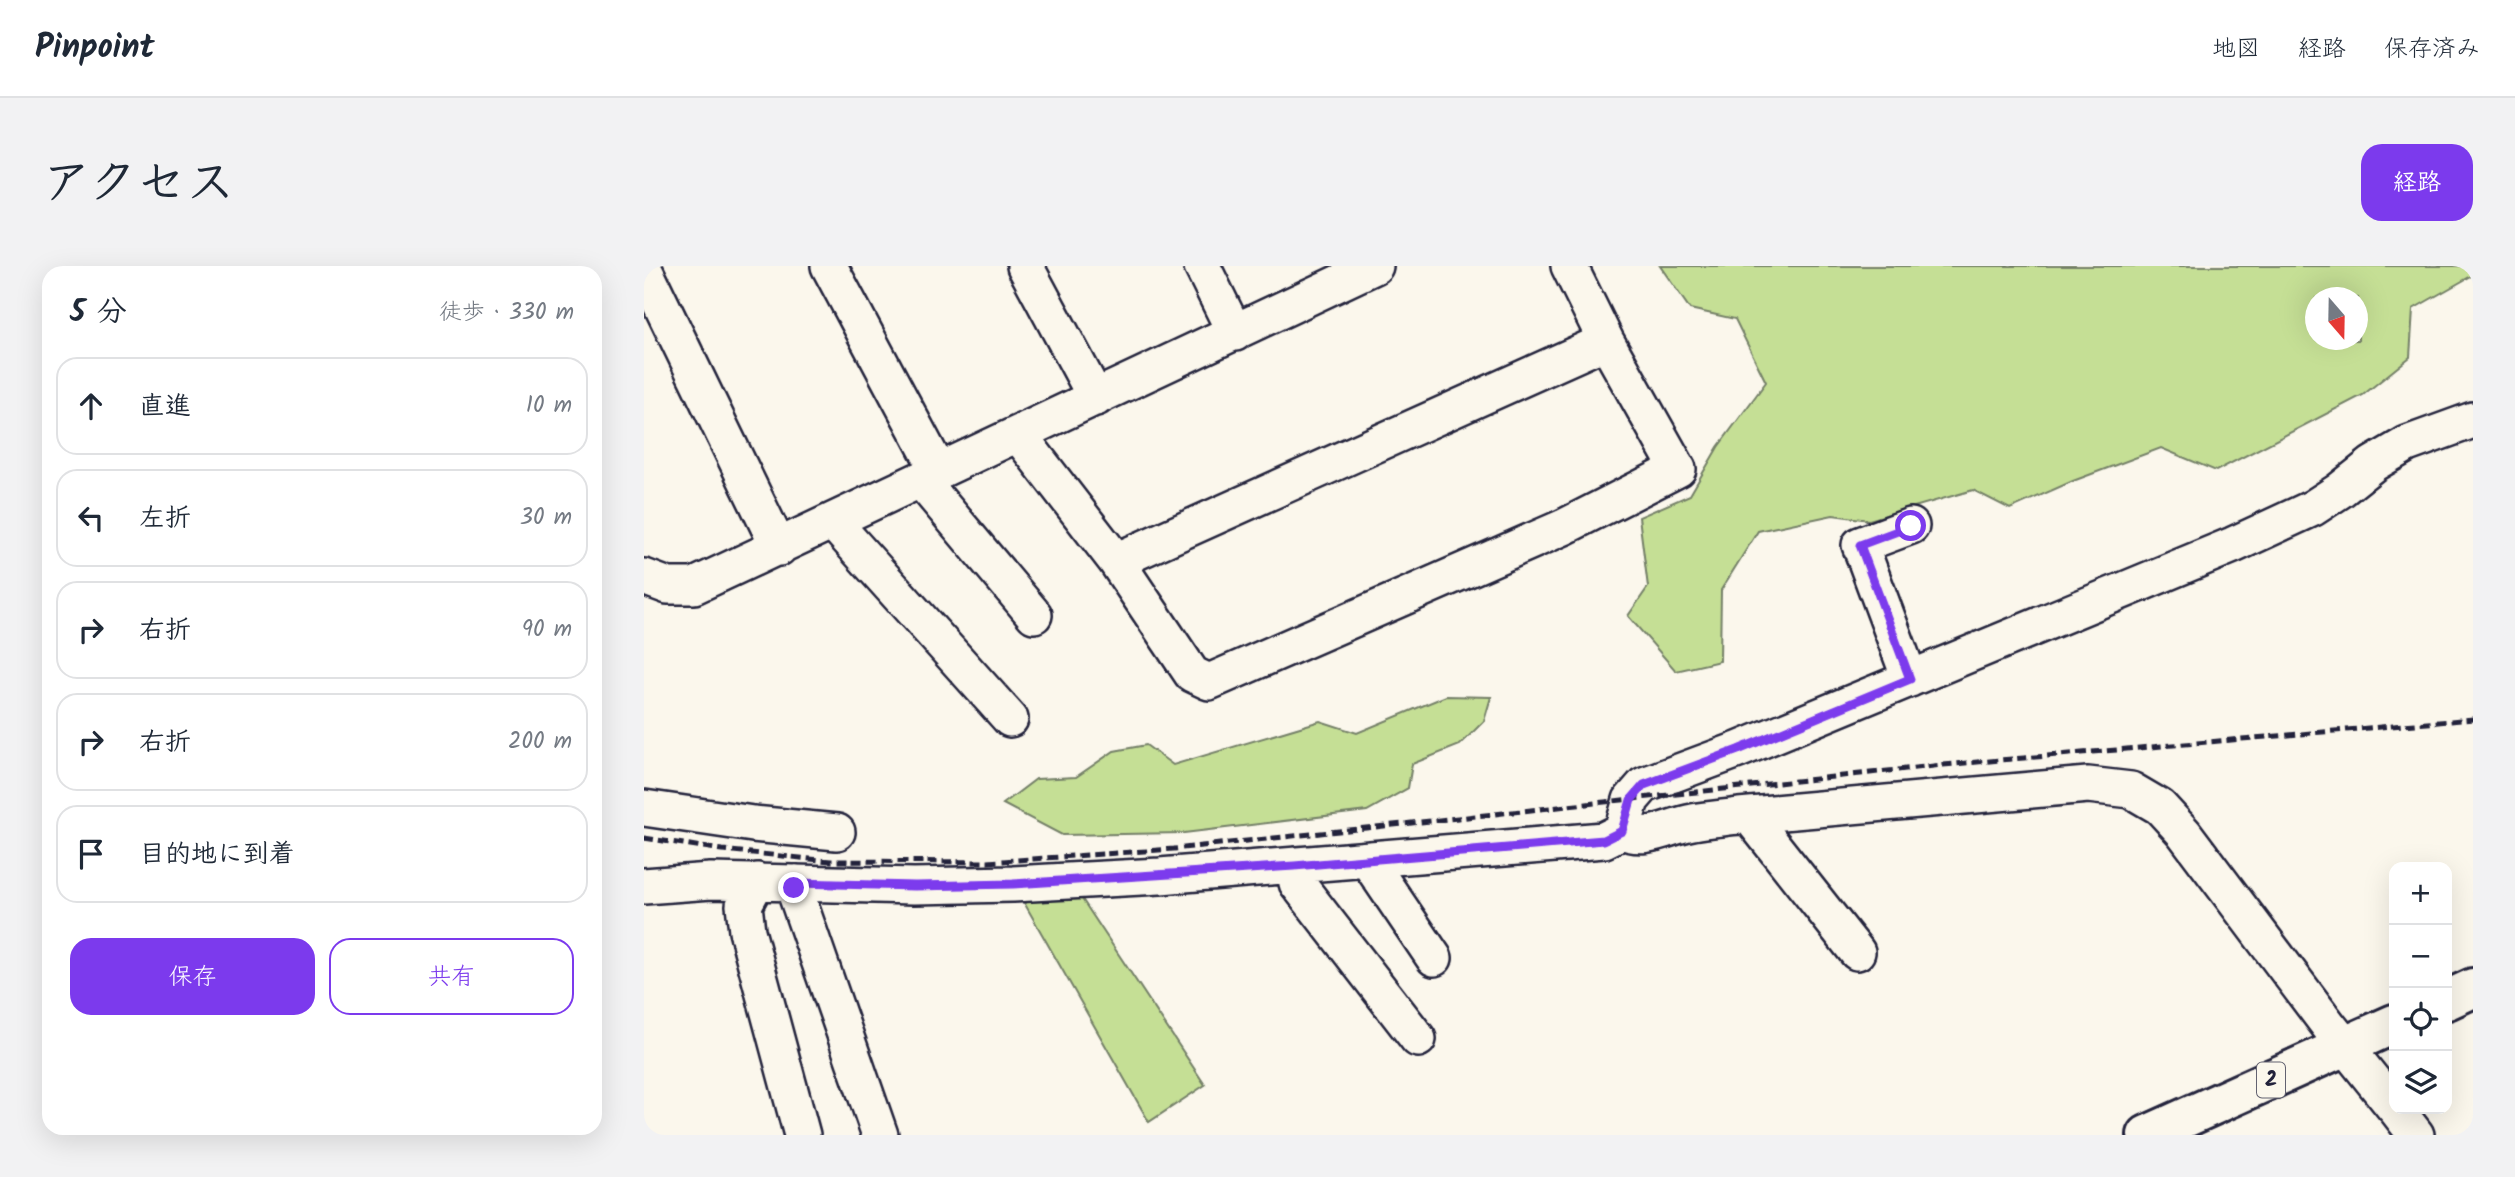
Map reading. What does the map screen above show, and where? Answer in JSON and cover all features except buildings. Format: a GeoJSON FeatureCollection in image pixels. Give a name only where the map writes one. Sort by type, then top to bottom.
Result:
{"type":"FeatureCollection","features":[{"type":"Feature","properties":{"kind":"highway"},"geometry":{"type":"LineString","coordinates":[[2452,998],[2473,988]]}},
{"type":"Feature","properties":{"kind":"highway","name":"2"},"geometry":{"type":"LineString","coordinates":[[2147,1135],[2389,1026]]}},
{"type":"Feature","properties":{"kind":"street"},"geometry":{"type":"LineString","coordinates":[[830,266],[932,475],[930,491],[1034,615]]}},
{"type":"Feature","properties":{"kind":"street"},"geometry":{"type":"LineString","coordinates":[[1025,266],[1096,398]]}},
{"type":"Feature","properties":{"kind":"street"},"geometry":{"type":"LineString","coordinates":[[1202,266],[1235,333]]}},
{"type":"Feature","properties":{"kind":"street"},"geometry":{"type":"LineString","coordinates":[[1018,434],[1116,562],[1192,674],[1209,682],[1564,527],[1678,469],[1606,341],[1569,266]]}},
{"type":"Feature","properties":{"kind":"street"},"geometry":{"type":"LineString","coordinates":[[644,577],[668,586],[694,586],[1371,267]]}},
{"type":"Feature","properties":{"kind":"street"},"geometry":{"type":"LineString","coordinates":[[644,269],[779,548]]}},
{"type":"Feature","properties":{"kind":"street"},"geometry":{"type":"LineString","coordinates":[[1116,562],[1606,341]]}},
{"type":"Feature","properties":{"kind":"street"},"geometry":{"type":"LineString","coordinates":[[644,886],[711,881],[915,886],[1013,884],[1294,866],[1604,840],[1622,831],[1631,800],[1644,785],[1738,750],[2233,545],[2313,508],[2373,464],[2407,444],[2473,420]]}},
{"type":"Feature","properties":{"kind":"street"},"geometry":{"type":"LineString","coordinates":[[833,522],[1010,719]]}},
{"type":"Feature","properties":{"kind":"street"},"geometry":{"type":"LineString","coordinates":[[1910,679],[1860,545],[1911,526]]}},
{"type":"Feature","properties":{"kind":"street"},"geometry":{"type":"LineString","coordinates":[[1622,831],[1632,835],[1649,835],[1690,822],[1753,814],[2088,785],[2131,790],[2160,807],[2184,833],[2389,1100]]}},
{"type":"Feature","properties":{"kind":"street"},"geometry":{"type":"LineString","coordinates":[[644,808],[753,824],[837,832]]}},
{"type":"Feature","properties":{"kind":"street"},"geometry":{"type":"LineString","coordinates":[[1753,814],[1756,824],[1857,952]]}},
{"type":"Feature","properties":{"kind":"street"},"geometry":{"type":"LineString","coordinates":[[1374,859],[1373,868],[1434,958]]}},
{"type":"Feature","properties":{"kind":"street"},"geometry":{"type":"LineString","coordinates":[[1294,866],[1297,883],[1418,1039]]}},
{"type":"Feature","properties":{"kind":"street"},"geometry":{"type":"LineString","coordinates":[[757,881],[744,905],[747,931],[802,1135]]}},
{"type":"Feature","properties":{"kind":"street"},"geometry":{"type":"LineString","coordinates":[[796,883],[794,888],[880,1135]]}},
{"type":"Feature","properties":{"kind":"street"},"geometry":{"type":"LineString","coordinates":[[2400,1114],[2416,1135]]}},
{"type":"Feature","properties":{"kind":"green space"},"geometry":{"type":"Polygon","coordinates":[[[1660,266],[2473,266],[2473,275],[2413,309],[2410,357],[2363,395],[2216,471],[2161,448],[2073,481],[2010,509],[1973,490],[1869,520],[1833,515],[1758,531],[1721,590],[1720,661],[1676,671],[1628,616],[1648,587],[1639,517],[1690,495],[1718,447],[1766,382],[1735,319],[1690,309],[1660,266]]]}},
{"type":"Feature","properties":{"kind":"green space"},"geometry":{"type":"Polygon","coordinates":[[[1446,696],[1491,697],[1484,721],[1460,745],[1412,764],[1408,788],[1367,811],[1184,833],[1062,835],[1003,804],[1036,779],[1076,777],[1114,751],[1146,745],[1173,765],[1320,721],[1357,733],[1446,696]]]}},
{"type":"Feature","properties":{"kind":"green space"},"geometry":{"type":"Polygon","coordinates":[[[1076,890],[1205,1085],[1149,1122],[1018,892],[1076,890]]]}},
{"type":"Feature","properties":{"kind":"railway"},"geometry":{"type":"LineString","coordinates":[[644,838],[722,850],[831,861],[988,862],[1174,849],[1943,765],[2473,719]]}},
{"type":"Feature","properties":{"kind":"route"},"geometry":{"type":"LineString","coordinates":[[794,888],[796,883],[915,886],[1160,876],[1604,840],[1622,831],[1631,800],[1644,785],[1738,750],[1910,679],[1860,545],[1911,526]]}}]}
